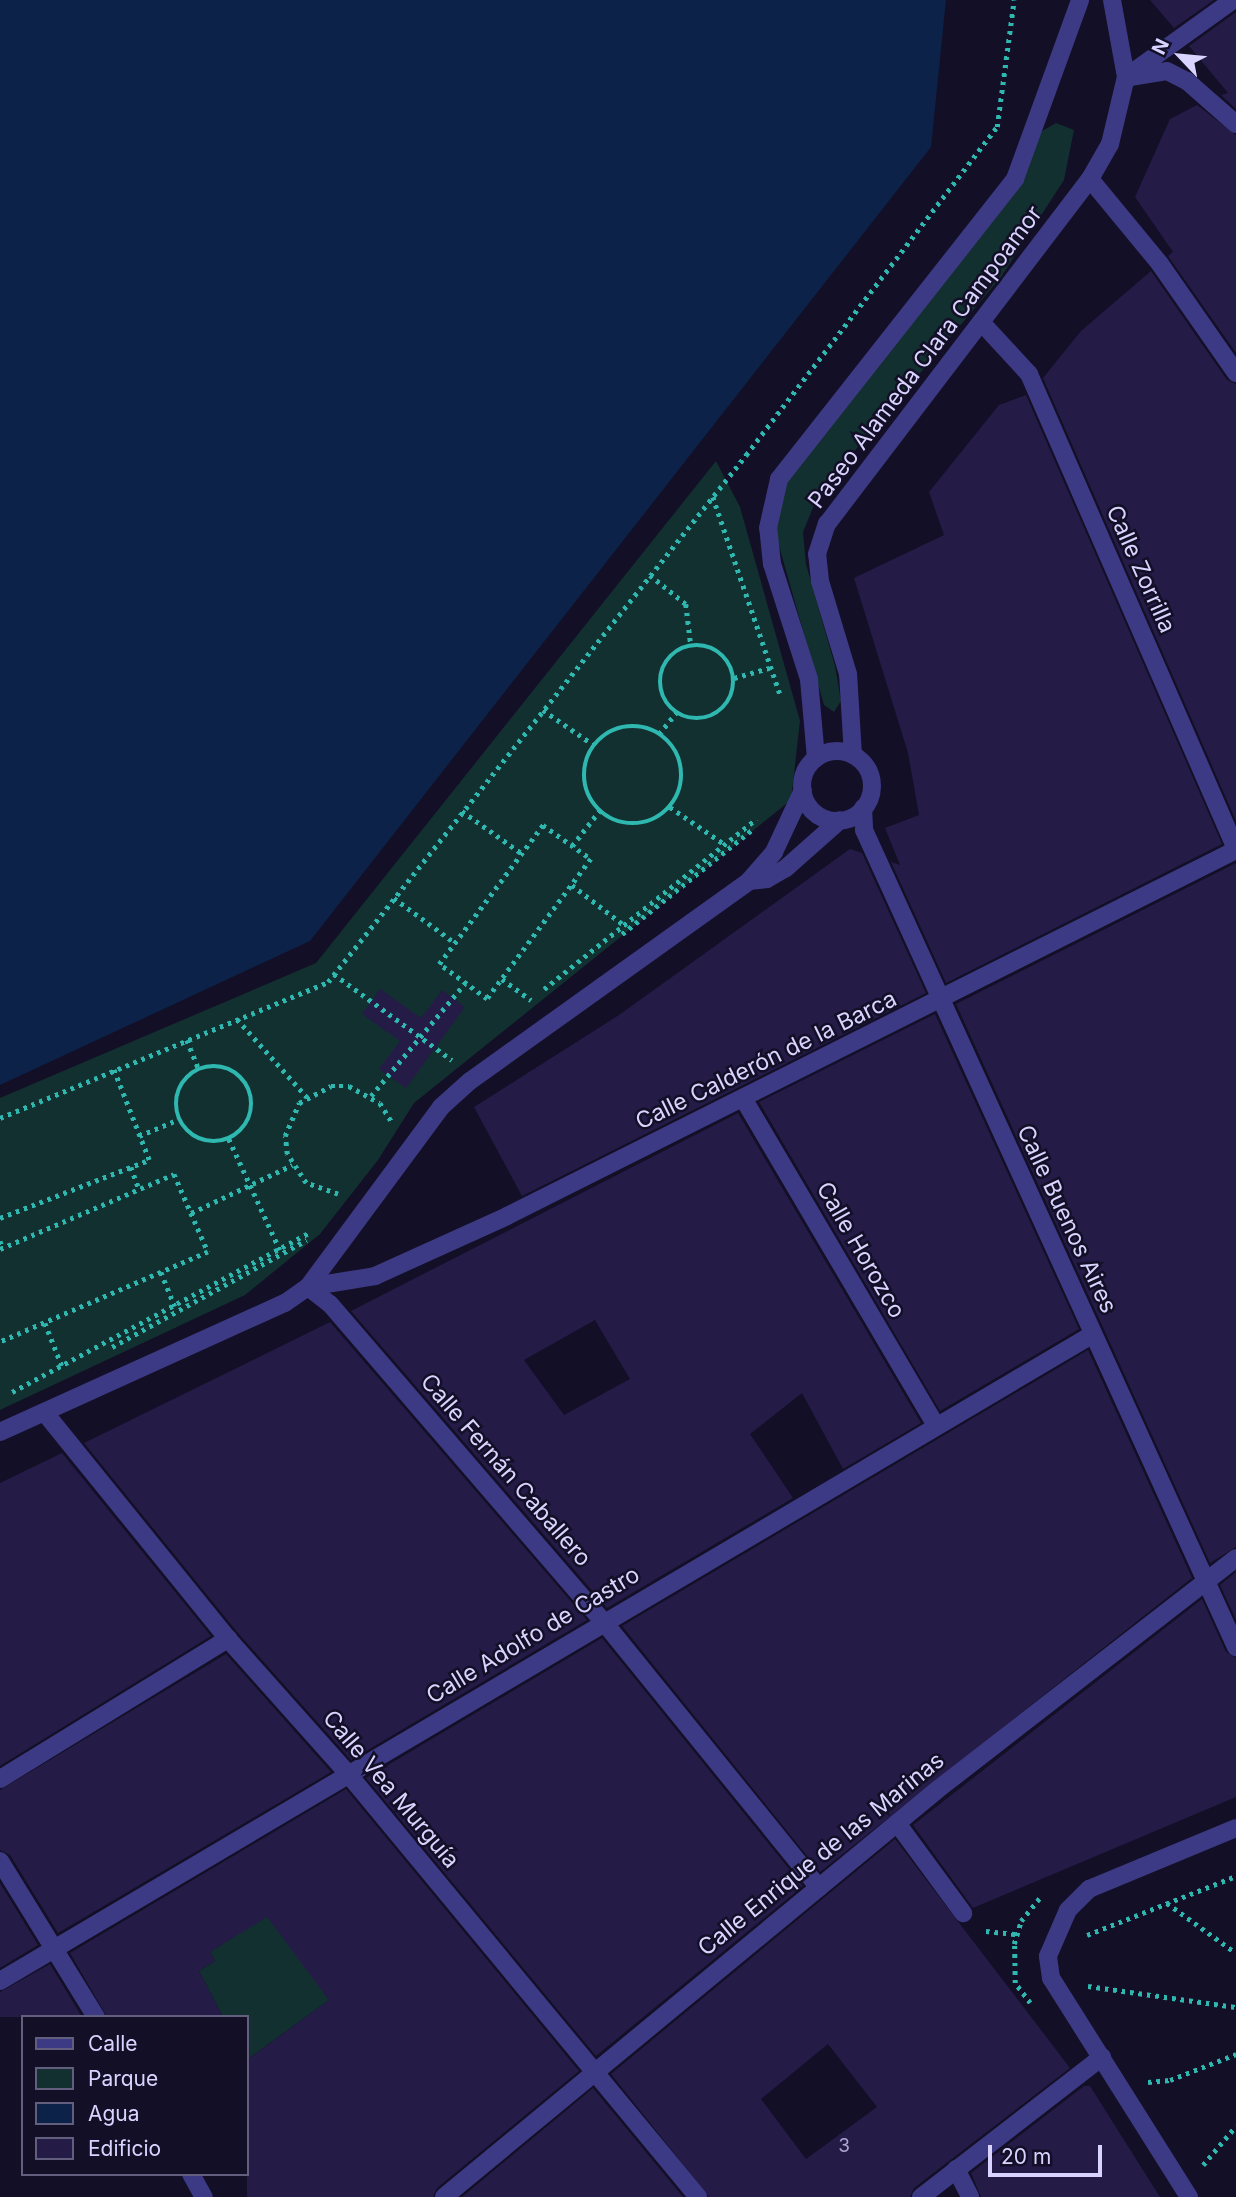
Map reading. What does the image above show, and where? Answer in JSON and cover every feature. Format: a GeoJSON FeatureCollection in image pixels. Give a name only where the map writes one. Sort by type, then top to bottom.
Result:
{"type":"FeatureCollection","features":[{"type":"Feature","properties":{"kind":"street","name":"Paseo Alameda Clara Campoamor"},"geometry":{"type":"LineString","coordinates":[[816,758],[809,679],[772,564],[768,528],[779,479],[1015,179],[1080,0]]}},
{"type":"Feature","properties":{"kind":"street","name":"Paseo Alameda Clara Campoamor"},"geometry":{"type":"LineString","coordinates":[[853,755],[848,674],[820,581],[817,554],[827,524],[1090,179],[1110,144],[1126,78],[1112,0]]}},
{"type":"Feature","properties":{"kind":"street"},"geometry":{"type":"LineString","coordinates":[[1126,78],[1233,0]]}},
{"type":"Feature","properties":{"kind":"street"},"geometry":{"type":"LineString","coordinates":[[1126,78],[1167,71],[1187,81],[1236,124]]}},
{"type":"Feature","properties":{"kind":"street"},"geometry":{"type":"LineString","coordinates":[[1090,179],[1160,264],[1236,373]]}},
{"type":"Feature","properties":{"kind":"street","name":"Calle Zorrilla"},"geometry":{"type":"LineString","coordinates":[[981,322],[1029,373],[1236,850]]}},
{"type":"Feature","properties":{"kind":"street"},"geometry":{"type":"LineString","coordinates":[[0,1432],[285,1303],[308,1287],[441,1107],[470,1081],[749,881],[775,852],[803,790],[807,767],[816,758],[834,751],[853,755],[871,779],[863,808],[840,820],[786,868],[767,879],[749,881]]}},
{"type":"Feature","properties":{"kind":"street"},"geometry":{"type":"LineString","coordinates":[[803,790],[813,811],[840,820]]}},
{"type":"Feature","properties":{"kind":"street","name":"Calle Buenos Aires"},"geometry":{"type":"LineString","coordinates":[[863,808],[864,830],[1236,1647]]}},
{"type":"Feature","properties":{"kind":"street","name":"Calle Calderón de la Barca"},"geometry":{"type":"LineString","coordinates":[[308,1287],[375,1276],[941,1002],[1236,850]]}},
{"type":"Feature","properties":{"kind":"street","name":"Calle Horozco"},"geometry":{"type":"LineString","coordinates":[[743,1098],[936,1426]]}},
{"type":"Feature","properties":{"kind":"street","name":"Calle Fernán Caballero"},"geometry":{"type":"LineString","coordinates":[[308,1287],[330,1304],[603,1621],[819,1888]]}},
{"type":"Feature","properties":{"kind":"street","name":"Calle Adolfo de Castro"},"geometry":{"type":"LineString","coordinates":[[0,1981],[603,1621],[1093,1334]]}},
{"type":"Feature","properties":{"kind":"street","name":"Calle Vea Murguía"},"geometry":{"type":"LineString","coordinates":[[45,1413],[228,1639],[349,1775],[698,2197]]}},
{"type":"Feature","properties":{"kind":"street","name":"Calle Enrique de las Marinas"},"geometry":{"type":"LineString","coordinates":[[444,2197],[897,1823],[1236,1558]]}},
{"type":"Feature","properties":{"kind":"street"},"geometry":{"type":"LineString","coordinates":[[0,1779],[228,1639]]}},
{"type":"Feature","properties":{"kind":"street"},"geometry":{"type":"LineString","coordinates":[[897,1823],[963,1913]]}},
{"type":"Feature","properties":{"kind":"street"},"geometry":{"type":"LineString","coordinates":[[1189,2197],[1051,1978],[1048,1956],[1068,1910],[1089,1889],[1236,1828]]}},
{"type":"Feature","properties":{"kind":"street"},"geometry":{"type":"LineString","coordinates":[[0,1861],[95,2015]]}},
{"type":"Feature","properties":{"kind":"street"},"geometry":{"type":"LineString","coordinates":[[921,2197],[1102,2057]]}},
{"type":"Feature","properties":{"kind":"street"},"geometry":{"type":"LineString","coordinates":[[956,2169],[970,2197]]}},
{"type":"Feature","properties":{"kind":"street"},"geometry":{"type":"LineString","coordinates":[[192,2176],[204,2197]]}},
{"type":"Feature","properties":{"kind":"path"},"geometry":{"type":"LineString","coordinates":[[0,1118],[328,982],[713,496],[997,127],[1014,0]]}},
{"type":"Feature","properties":{"kind":"path"},"geometry":{"type":"LineString","coordinates":[[713,496],[782,699]]}},
{"type":"Feature","properties":{"kind":"path"},"geometry":{"type":"LineString","coordinates":[[650,575],[686,604],[691,646]]}},
{"type":"Feature","properties":{"kind":"path"},"geometry":{"type":"LineString","coordinates":[[691,646],[720,652],[734,678],[731,697],[715,715],[691,718],[677,712],[663,697],[661,672],[675,652],[691,646]]}},
{"type":"Feature","properties":{"kind":"path"},"geometry":{"type":"LineString","coordinates":[[734,678],[770,667]]}},
{"type":"Feature","properties":{"kind":"path"},"geometry":{"type":"LineString","coordinates":[[543,710],[594,745]]}},
{"type":"Feature","properties":{"kind":"path"},"geometry":{"type":"LineString","coordinates":[[659,734],[677,712]]}},
{"type":"Feature","properties":{"kind":"path"},"geometry":{"type":"LineString","coordinates":[[635,726],[659,734],[681,763],[678,794],[670,807],[641,824],[624,823],[600,810],[587,793],[584,777],[594,745],[620,728],[635,726]]}},
{"type":"Feature","properties":{"kind":"path"},"geometry":{"type":"LineString","coordinates":[[670,807],[724,845]]}},
{"type":"Feature","properties":{"kind":"path"},"geometry":{"type":"LineString","coordinates":[[572,846],[600,810]]}},
{"type":"Feature","properties":{"kind":"path"},"geometry":{"type":"LineString","coordinates":[[463,811],[521,853]]}},
{"type":"Feature","properties":{"kind":"path"},"geometry":{"type":"LineString","coordinates":[[522,1007],[766,811]]}},
{"type":"Feature","properties":{"kind":"path"},"geometry":{"type":"LineString","coordinates":[[530,1007],[765,819]]}},
{"type":"Feature","properties":{"kind":"path"},"geometry":{"type":"LineString","coordinates":[[542,825],[591,859],[487,999],[439,964],[521,853],[542,825]]}},
{"type":"Feature","properties":{"kind":"path"},"geometry":{"type":"LineString","coordinates":[[572,885],[624,925]]}},
{"type":"Feature","properties":{"kind":"path"},"geometry":{"type":"LineString","coordinates":[[394,898],[456,943]]}},
{"type":"Feature","properties":{"kind":"path"},"geometry":{"type":"LineString","coordinates":[[334,974],[419,1038],[455,1061]]}},
{"type":"Feature","properties":{"kind":"path"},"geometry":{"type":"LineString","coordinates":[[502,979],[531,1000]]}},
{"type":"Feature","properties":{"kind":"path"},"geometry":{"type":"LineString","coordinates":[[372,1096],[465,983]]}},
{"type":"Feature","properties":{"kind":"path"},"geometry":{"type":"LineString","coordinates":[[237,1019],[307,1097]]}},
{"type":"Feature","properties":{"kind":"path"},"geometry":{"type":"LineString","coordinates":[[187,1040],[199,1070]]}},
{"type":"Feature","properties":{"kind":"path"},"geometry":{"type":"LineString","coordinates":[[446,1068],[464,1054]]}},
{"type":"Feature","properties":{"kind":"path"},"geometry":{"type":"LineString","coordinates":[[228,1069],[247,1085],[251,1097],[248,1122],[229,1139],[218,1142],[194,1137],[179,1119],[176,1106],[182,1083],[199,1070],[228,1069]]}},
{"type":"Feature","properties":{"kind":"path"},"geometry":{"type":"LineString","coordinates":[[0,1218],[149,1160],[114,1070]]}},
{"type":"Feature","properties":{"kind":"path"},"geometry":{"type":"LineString","coordinates":[[340,1195],[306,1183],[292,1165],[285,1136],[289,1119],[307,1097],[340,1086],[372,1096],[395,1122]]}},
{"type":"Feature","properties":{"kind":"path"},"geometry":{"type":"LineString","coordinates":[[387,1132],[398,1113]]}},
{"type":"Feature","properties":{"kind":"path"},"geometry":{"type":"LineString","coordinates":[[139,1136],[179,1119]]}},
{"type":"Feature","properties":{"kind":"path"},"geometry":{"type":"LineString","coordinates":[[229,1139],[280,1250]]}},
{"type":"Feature","properties":{"kind":"path"},"geometry":{"type":"LineString","coordinates":[[191,1213],[292,1165]]}},
{"type":"Feature","properties":{"kind":"path"},"geometry":{"type":"LineString","coordinates":[[131,1167],[139,1189]]}},
{"type":"Feature","properties":{"kind":"path"},"geometry":{"type":"LineString","coordinates":[[0,1241],[1,1249],[174,1174],[208,1252],[0,1342]]}},
{"type":"Feature","properties":{"kind":"path"},"geometry":{"type":"LineString","coordinates":[[332,1205],[346,1184]]}},
{"type":"Feature","properties":{"kind":"path"},"geometry":{"type":"LineString","coordinates":[[0,1399],[280,1250],[307,1235],[317,1226],[310,1238],[240,1279],[6,1403]]}},
{"type":"Feature","properties":{"kind":"path"},"geometry":{"type":"LineString","coordinates":[[161,1272],[175,1306]]}},
{"type":"Feature","properties":{"kind":"path"},"geometry":{"type":"LineString","coordinates":[[45,1323],[62,1366]]}},
{"type":"Feature","properties":{"kind":"path"},"geometry":{"type":"LineString","coordinates":[[1083,1936],[1236,1876]]}},
{"type":"Feature","properties":{"kind":"path"},"geometry":{"type":"LineString","coordinates":[[1032,2006],[1015,1983],[1014,1944],[1021,1921],[1049,1890]]}},
{"type":"Feature","properties":{"kind":"path"},"geometry":{"type":"LineString","coordinates":[[1167,1903],[1236,1952]]}},
{"type":"Feature","properties":{"kind":"path"},"geometry":{"type":"LineString","coordinates":[[1074,1984],[1236,2007]]}},
{"type":"Feature","properties":{"kind":"path"},"geometry":{"type":"LineString","coordinates":[[1138,2083],[1170,2080],[1236,2054]]}},
{"type":"Feature","properties":{"kind":"path"},"geometry":{"type":"LineString","coordinates":[[1196,2173],[1236,2126]]}},
{"type":"Feature","properties":{"kind":"green space"},"geometry":{"type":"Polygon","coordinates":[[[1056,123],[1074,130],[1064,180],[1001,277],[819,493],[803,532],[806,564],[835,666],[841,701],[834,712],[824,705],[774,528],[788,472],[1042,131],[1056,123]]]}},
{"type":"Feature","properties":{"kind":"green space"},"geometry":{"type":"Polygon","coordinates":[[[716,461],[740,507],[800,721],[791,800],[414,1103],[378,1160],[320,1234],[245,1295],[0,1410],[0,1098],[316,963],[716,461]]]}},
{"type":"Feature","properties":{"kind":"green space"},"geometry":{"type":"Polygon","coordinates":[[[232,1860],[329,2000],[248,2059],[248,2015],[222,2015],[199,1971],[215,1961],[210,1952],[232,1938],[232,1860]]]}},
{"type":"Feature","properties":{"kind":"water"},"geometry":{"type":"Polygon","coordinates":[[[0,0],[946,0],[931,147],[310,941],[0,1085],[0,0]]]}},
{"type":"Feature","properties":{"kind":"building"},"geometry":{"type":"Polygon","coordinates":[[[1150,0],[1214,0],[1174,28],[1150,0]]]}},
{"type":"Feature","properties":{"kind":"building"},"geometry":{"type":"Polygon","coordinates":[[[1236,12],[1236,109],[1221,95],[1228,93],[1189,46],[1236,12]]]}},
{"type":"Feature","properties":{"kind":"building"},"geometry":{"type":"Polygon","coordinates":[[[1197,105],[1236,135],[1236,353],[1168,256],[1173,252],[1135,197],[1170,119],[1197,105]]]}},
{"type":"Feature","properties":{"kind":"building"},"geometry":{"type":"Polygon","coordinates":[[[1151,271],[1227,380],[1236,384],[1236,821],[1043,378],[1081,331],[1151,271]]]}},
{"type":"Feature","properties":{"kind":"building"},"geometry":{"type":"Polygon","coordinates":[[[1026,395],[1222,844],[946,983],[891,862],[900,865],[885,828],[919,815],[908,753],[854,578],[944,535],[929,492],[999,405],[1026,395]]]}},
{"type":"Feature","properties":{"kind":"building"},"geometry":{"type":"Polygon","coordinates":[[[850,849],[862,853],[926,993],[522,1196],[474,1107],[619,1015],[850,849]]]}},
{"type":"Feature","properties":{"kind":"building"},"geometry":{"type":"Polygon","coordinates":[[[1236,863],[1236,1547],[1210,1563],[956,1004],[1236,863]]]}},
{"type":"Feature","properties":{"kind":"building"},"geometry":{"type":"Polygon","coordinates":[[[380,989],[421,1018],[442,990],[465,1007],[406,1088],[379,1069],[400,1041],[362,1014],[380,989]]]}},
{"type":"Feature","properties":{"kind":"building"},"geometry":{"type":"Polygon","coordinates":[[[935,1014],[1079,1329],[940,1411],[759,1102],[935,1014]]]}},
{"type":"Feature","properties":{"kind":"building"},"geometry":{"type":"Polygon","coordinates":[[[738,1113],[921,1423],[843,1469],[802,1393],[750,1434],[793,1498],[607,1608],[351,1311],[738,1113]],[[595,1320],[524,1360],[564,1415],[630,1379],[595,1320]]]}},
{"type":"Feature","properties":{"kind":"building"},"geometry":{"type":"Polygon","coordinates":[[[330,1322],[587,1620],[351,1760],[237,1632],[84,1443],[330,1322]]]}},
{"type":"Feature","properties":{"kind":"building"},"geometry":{"type":"Polygon","coordinates":[[[1088,1350],[1192,1578],[820,1872],[622,1626],[1088,1350]]]}},
{"type":"Feature","properties":{"kind":"building"},"geometry":{"type":"Polygon","coordinates":[[[62,1453],[211,1636],[0,1766],[0,1483],[62,1453]]]}},
{"type":"Feature","properties":{"kind":"building"},"geometry":{"type":"Polygon","coordinates":[[[1236,1572],[1236,1620],[1220,1585],[1236,1572]]]}},
{"type":"Feature","properties":{"kind":"building"},"geometry":{"type":"Polygon","coordinates":[[[1202,1599],[1226,1652],[1236,1658],[1236,1797],[973,1908],[913,1825],[1202,1599]]]}},
{"type":"Feature","properties":{"kind":"building"},"geometry":{"type":"Polygon","coordinates":[[[602,1638],[803,1886],[596,2056],[366,1778],[602,1638]]]}},
{"type":"Feature","properties":{"kind":"building"},"geometry":{"type":"Polygon","coordinates":[[[226,1654],[331,1772],[58,1933],[10,1855],[0,1850],[0,1790],[226,1654]]]}},
{"type":"Feature","properties":{"kind":"building"},"geometry":{"type":"Polygon","coordinates":[[[346,1789],[579,2071],[437,2188],[433,2197],[247,2197],[248,2059],[329,2000],[267,1917],[210,1952],[215,1961],[199,1971],[222,2015],[106,2015],[70,1953],[346,1789]]]}},
{"type":"Feature","properties":{"kind":"building"},"geometry":{"type":"Polygon","coordinates":[[[895,1839],[1070,2068],[914,2188],[910,2197],[709,2197],[611,2074],[895,1839]],[[828,2044],[761,2099],[806,2159],[877,2107],[828,2044]]]}},
{"type":"Feature","properties":{"kind":"building"},"geometry":{"type":"Polygon","coordinates":[[[0,1883],[38,1945],[0,1968],[0,1883]]]}},
{"type":"Feature","properties":{"kind":"building"},"geometry":{"type":"Polygon","coordinates":[[[50,1964],[81,2015],[0,2017],[0,1992],[50,1964]]]}},
{"type":"Feature","properties":{"kind":"building"},"geometry":{"type":"Polygon","coordinates":[[[1084,2086],[1090,2086],[1160,2197],[981,2197],[971,2173],[1084,2086]]]}},
{"type":"Feature","properties":{"kind":"building"},"geometry":{"type":"Polygon","coordinates":[[[593,2088],[683,2197],[462,2197],[593,2088]]]}}]}
